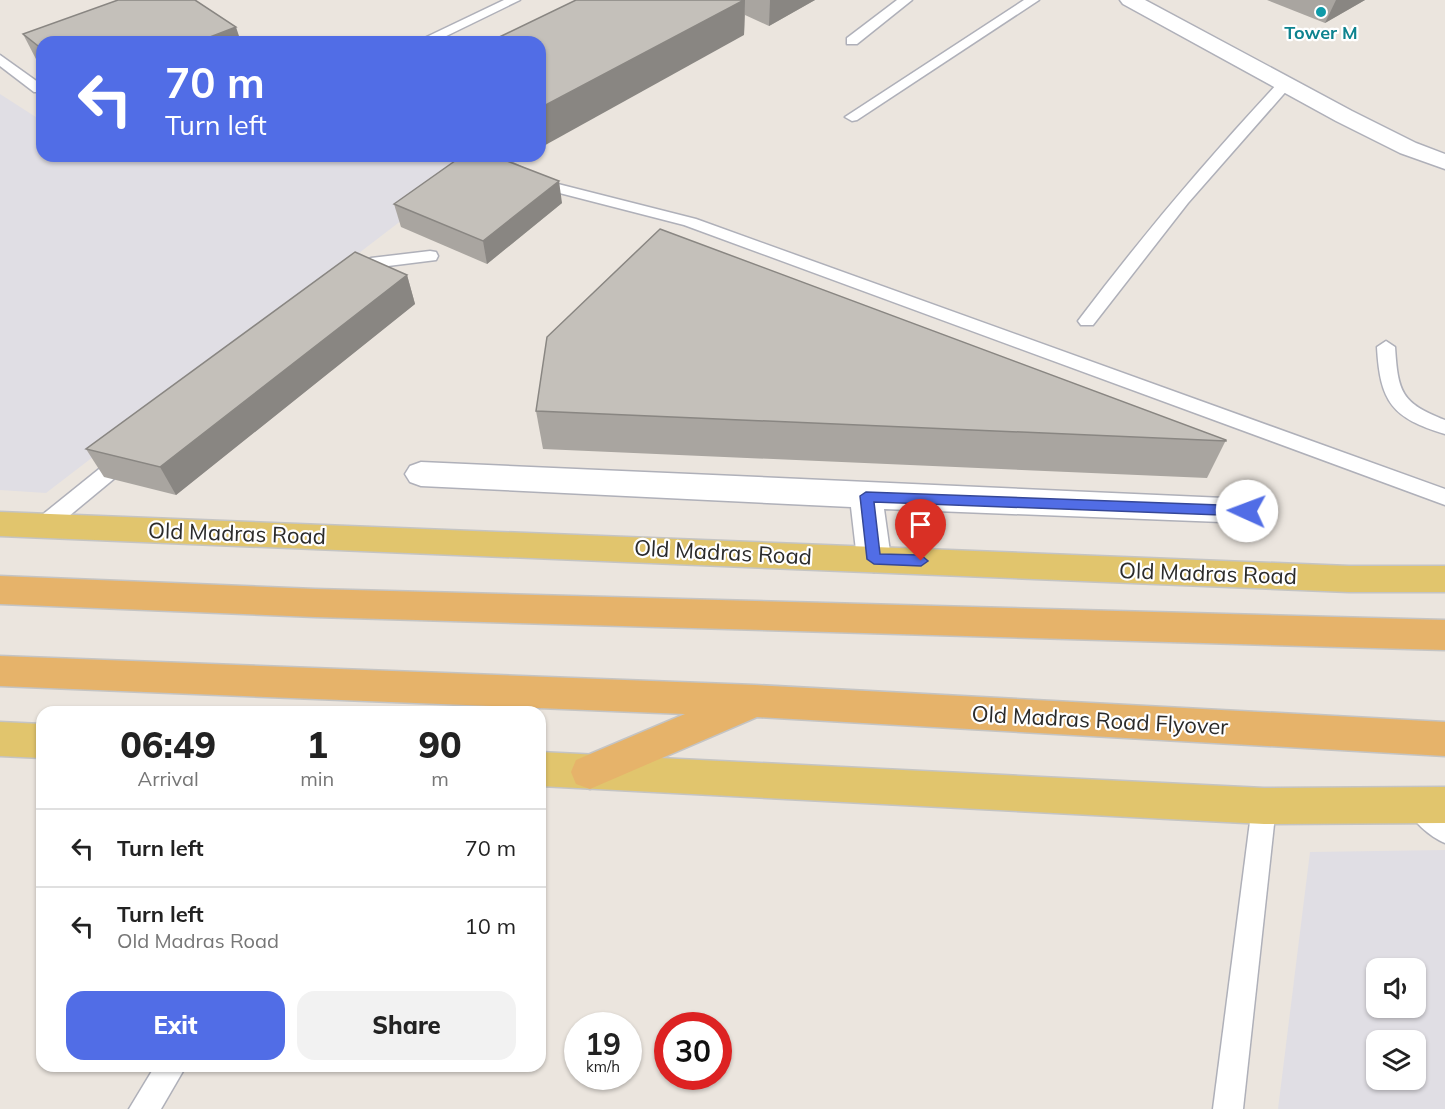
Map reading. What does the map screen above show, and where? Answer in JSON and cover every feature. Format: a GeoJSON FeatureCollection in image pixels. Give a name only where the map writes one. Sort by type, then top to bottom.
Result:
{"type":"FeatureCollection","features":[{"type":"Feature","properties":{"kind":"highway"},"geometry":{"type":"LineString","coordinates":[[0,590],[315,603],[1445,635]]}},
{"type":"Feature","properties":{"kind":"highway"},"geometry":{"type":"LineString","coordinates":[[0,670],[755,701]]}},
{"type":"Feature","properties":{"kind":"highway"},"geometry":{"type":"LineString","coordinates":[[590,772],[755,701]]}},
{"type":"Feature","properties":{"kind":"highway","name":"Old Madras Road Flyover"},"geometry":{"type":"LineString","coordinates":[[755,701],[1445,739]]}},
{"type":"Feature","properties":{"kind":"main road","name":"Old Madras Road"},"geometry":{"type":"LineString","coordinates":[[0,524],[1349,579],[1445,579]]}},
{"type":"Feature","properties":{"kind":"main road"},"geometry":{"type":"LineString","coordinates":[[0,739],[36,741]]}},
{"type":"Feature","properties":{"kind":"main road"},"geometry":{"type":"LineString","coordinates":[[546,769],[1264,806],[1431,805]]}},
{"type":"Feature","properties":{"kind":"street"},"geometry":{"type":"LineString","coordinates":[[1130,0],[1284,85],[1408,148],[1445,162]]}},
{"type":"Feature","properties":{"kind":"street"},"geometry":{"type":"LineString","coordinates":[[421,474],[866,496],[1247,511]]}},
{"type":"Feature","properties":{"kind":"street"},"geometry":{"type":"LineString","coordinates":[[866,496],[874,559]]}},
{"type":"Feature","properties":{"kind":"lane"},"geometry":{"type":"LineString","coordinates":[[436,36],[514,0]]}},
{"type":"Feature","properties":{"kind":"lane"},"geometry":{"type":"LineString","coordinates":[[852,41],[892,8],[906,0]]}},
{"type":"Feature","properties":{"kind":"lane"},"geometry":{"type":"LineString","coordinates":[[852,117],[1033,0]]}},
{"type":"Feature","properties":{"kind":"lane"},"geometry":{"type":"LineString","coordinates":[[0,59],[36,87]]}},
{"type":"Feature","properties":{"kind":"lane"},"geometry":{"type":"LineString","coordinates":[[1086,321],[1146,242],[1207,169],[1284,85]]}},
{"type":"Feature","properties":{"kind":"lane"},"geometry":{"type":"LineString","coordinates":[[497,162],[549,186],[690,222],[1445,497]]}},
{"type":"Feature","properties":{"kind":"lane"},"geometry":{"type":"LineString","coordinates":[[336,284],[345,277],[377,262],[430,256]]}},
{"type":"Feature","properties":{"kind":"lane"},"geometry":{"type":"LineString","coordinates":[[1386,347],[1388,387],[1396,403],[1414,416],[1445,427]]}},
{"type":"Feature","properties":{"kind":"lane"},"geometry":{"type":"LineString","coordinates":[[44,525],[140,447]]}},
{"type":"Feature","properties":{"kind":"lane"},"geometry":{"type":"LineString","coordinates":[[1431,805],[1445,831]]}},
{"type":"Feature","properties":{"kind":"lane"},"geometry":{"type":"LineString","coordinates":[[1228,1109],[1264,806]]}},
{"type":"Feature","properties":{"kind":"lane"},"geometry":{"type":"LineString","coordinates":[[144,1109],[168,1072]]}},
{"type":"Feature","properties":{"kind":"shaded area"},"geometry":{"type":"Polygon","coordinates":[[[0,94],[36,117],[36,162],[478,162],[46,493],[0,490],[0,94]]]}},
{"type":"Feature","properties":{"kind":"shaded area"},"geometry":{"type":"Polygon","coordinates":[[[1445,850],[1445,1109],[1278,1109],[1310,852],[1445,850]]]}},
{"type":"Feature","properties":{"kind":"building"},"geometry":{"type":"Polygon","coordinates":[[[118,0],[195,0],[236,27],[213,36],[36,36],[36,44],[23,34],[118,0]]]}},
{"type":"Feature","properties":{"kind":"building"},"geometry":{"type":"Polygon","coordinates":[[[576,0],[744,0],[546,105],[546,36],[501,36],[576,0]]]}},
{"type":"Feature","properties":{"kind":"building"},"geometry":{"type":"Polygon","coordinates":[[[454,162],[510,162],[559,181],[483,241],[394,204],[454,162]]]}},
{"type":"Feature","properties":{"kind":"building"},"geometry":{"type":"Polygon","coordinates":[[[660,229],[1226,441],[536,411],[547,337],[660,229]]]}},
{"type":"Feature","properties":{"kind":"building"},"geometry":{"type":"Polygon","coordinates":[[[355,252],[407,275],[160,467],[86,449],[355,252]]]}},
{"type":"Feature","properties":{"kind":"place","name":"Tower M"},"geometry":{"type":"Point","coordinates":[1321,12]}},
{"type":"Feature","properties":{"kind":"route"},"geometry":{"type":"LineString","coordinates":[[921,561],[874,559],[866,496],[1247,511]]}}]}
